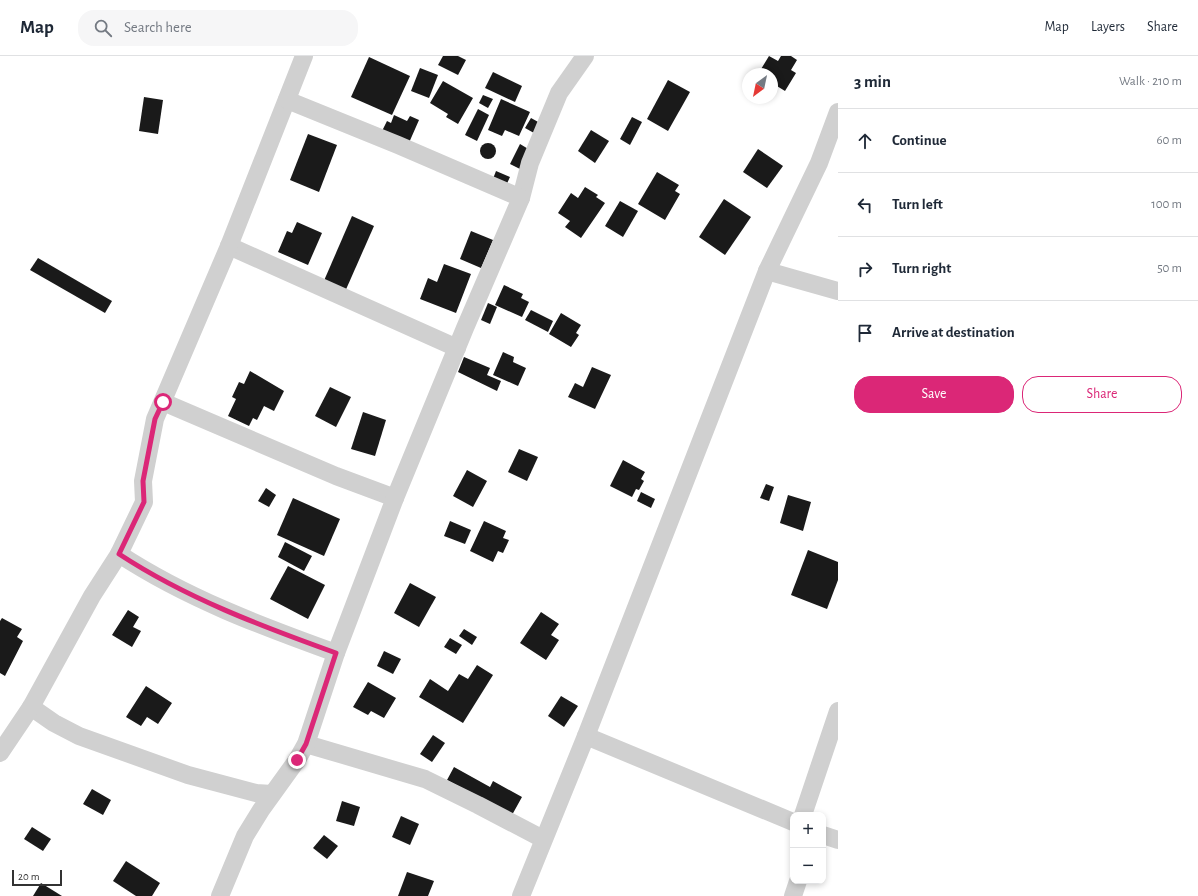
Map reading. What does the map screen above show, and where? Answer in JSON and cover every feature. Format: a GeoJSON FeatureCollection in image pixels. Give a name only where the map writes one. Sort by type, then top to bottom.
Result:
{"type":"FeatureCollection","features":[{"type":"Feature","properties":{"kind":"street"},"geometry":{"type":"LineString","coordinates":[[0,753],[31,707],[92,596],[119,554],[144,502],[143,481],[155,419],[228,246],[304,56]]}},
{"type":"Feature","properties":{"kind":"street"},"geometry":{"type":"LineString","coordinates":[[220,896],[245,836],[272,794],[297,760],[306,744],[336,653],[395,498],[521,198],[530,163],[560,93],[584,56]]}},
{"type":"Feature","properties":{"kind":"street"},"geometry":{"type":"LineString","coordinates":[[287,100],[398,145],[521,198]]}},
{"type":"Feature","properties":{"kind":"street"},"geometry":{"type":"LineString","coordinates":[[521,896],[586,736],[767,271],[819,163],[838,112]]}},
{"type":"Feature","properties":{"kind":"street"},"geometry":{"type":"LineString","coordinates":[[228,246],[457,348]]}},
{"type":"Feature","properties":{"kind":"street"},"geometry":{"type":"LineString","coordinates":[[767,271],[838,291]]}},
{"type":"Feature","properties":{"kind":"street"},"geometry":{"type":"LineString","coordinates":[[163,402],[336,476],[395,498]]}},
{"type":"Feature","properties":{"kind":"street"},"geometry":{"type":"LineString","coordinates":[[119,554],[186,592],[258,625],[336,653]]}},
{"type":"Feature","properties":{"kind":"street"},"geometry":{"type":"LineString","coordinates":[[31,707],[54,723],[79,736],[188,775],[256,792],[272,794]]}},
{"type":"Feature","properties":{"kind":"street"},"geometry":{"type":"LineString","coordinates":[[804,812],[838,711]]}},
{"type":"Feature","properties":{"kind":"street"},"geometry":{"type":"LineString","coordinates":[[586,736],[790,821]]}},
{"type":"Feature","properties":{"kind":"street"},"geometry":{"type":"LineString","coordinates":[[306,744],[425,780],[478,805],[543,839]]}},
{"type":"Feature","properties":{"kind":"street"},"geometry":{"type":"LineString","coordinates":[[826,836],[838,840]]}},
{"type":"Feature","properties":{"kind":"street"},"geometry":{"type":"LineString","coordinates":[[793,896],[797,884]]}},
{"type":"Feature","properties":{"kind":"building"},"geometry":{"type":"Polygon","coordinates":[[[443,56],[458,56],[466,60],[458,75],[438,65],[443,56]]]}},
{"type":"Feature","properties":{"kind":"building"},"geometry":{"type":"Polygon","coordinates":[[[769,56],[778,61],[781,56],[791,56],[797,60],[791,70],[796,73],[785,91],[778,87],[778,68],[762,68],[769,56]]]}},
{"type":"Feature","properties":{"kind":"building"},"geometry":{"type":"Polygon","coordinates":[[[369,57],[410,76],[392,115],[351,97],[369,57]]]}},
{"type":"Feature","properties":{"kind":"building"},"geometry":{"type":"Polygon","coordinates":[[[420,68],[438,75],[429,98],[411,91],[420,68]]]}},
{"type":"Feature","properties":{"kind":"building"},"geometry":{"type":"Polygon","coordinates":[[[493,72],[522,86],[515,102],[485,88],[493,72]]]}},
{"type":"Feature","properties":{"kind":"building"},"geometry":{"type":"Polygon","coordinates":[[[668,80],[690,92],[668,131],[647,119],[668,80]]]}},
{"type":"Feature","properties":{"kind":"building"},"geometry":{"type":"Polygon","coordinates":[[[443,81],[473,98],[458,124],[446,117],[448,114],[430,103],[443,81]]]}},
{"type":"Feature","properties":{"kind":"building"},"geometry":{"type":"Polygon","coordinates":[[[483,95],[493,99],[488,108],[479,103],[483,95]]]}},
{"type":"Feature","properties":{"kind":"building"},"geometry":{"type":"Polygon","coordinates":[[[144,97],[163,100],[158,134],[139,131],[144,97]]]}},
{"type":"Feature","properties":{"kind":"building"},"geometry":{"type":"Polygon","coordinates":[[[501,99],[530,112],[519,136],[505,130],[502,136],[488,130],[501,99]]]}},
{"type":"Feature","properties":{"kind":"building"},"geometry":{"type":"Polygon","coordinates":[[[478,109],[489,115],[477,141],[465,135],[478,109]]]}},
{"type":"Feature","properties":{"kind":"building"},"geometry":{"type":"Polygon","coordinates":[[[394,115],[407,121],[410,116],[419,120],[408,145],[381,133],[387,121],[391,123],[394,115]]]}},
{"type":"Feature","properties":{"kind":"building"},"geometry":{"type":"Polygon","coordinates":[[[632,117],[642,122],[630,145],[620,139],[632,117]]]}},
{"type":"Feature","properties":{"kind":"building"},"geometry":{"type":"Polygon","coordinates":[[[531,118],[540,123],[534,133],[525,128],[531,118]]]}},
{"type":"Feature","properties":{"kind":"building"},"geometry":{"type":"Polygon","coordinates":[[[591,130],[609,141],[595,163],[578,151],[591,130]]]}},
{"type":"Feature","properties":{"kind":"building"},"geometry":{"type":"Polygon","coordinates":[[[308,134],[337,145],[319,192],[290,180],[308,134]]]}},
{"type":"Feature","properties":{"kind":"building"},"geometry":{"type":"Polygon","coordinates":[[[485,143],[491,143],[496,148],[494,157],[491,159],[485,159],[480,154],[480,148],[485,143]]]}},
{"type":"Feature","properties":{"kind":"building"},"geometry":{"type":"Polygon","coordinates":[[[520,144],[530,150],[520,169],[510,164],[520,144]]]}},
{"type":"Feature","properties":{"kind":"building"},"geometry":{"type":"Polygon","coordinates":[[[758,149],[783,166],[767,188],[743,172],[758,149]]]}},
{"type":"Feature","properties":{"kind":"building"},"geometry":{"type":"Polygon","coordinates":[[[496,171],[510,177],[504,190],[491,184],[496,171]]]}},
{"type":"Feature","properties":{"kind":"building"},"geometry":{"type":"Polygon","coordinates":[[[657,172],[679,185],[675,191],[680,194],[665,220],[638,204],[657,172]]]}},
{"type":"Feature","properties":{"kind":"building"},"geometry":{"type":"Polygon","coordinates":[[[585,187],[598,195],[596,197],[605,203],[581,238],[565,227],[570,221],[558,213],[571,193],[578,198],[585,187]]]}},
{"type":"Feature","properties":{"kind":"building"},"geometry":{"type":"Polygon","coordinates":[[[724,199],[751,217],[725,255],[699,237],[724,199]]]}},
{"type":"Feature","properties":{"kind":"building"},"geometry":{"type":"Polygon","coordinates":[[[620,201],[638,211],[623,237],[605,226],[620,201]]]}},
{"type":"Feature","properties":{"kind":"building"},"geometry":{"type":"Polygon","coordinates":[[[352,216],[374,226],[344,294],[323,283],[352,216]]]}},
{"type":"Feature","properties":{"kind":"building"},"geometry":{"type":"Polygon","coordinates":[[[297,222],[322,233],[308,265],[278,252],[287,231],[292,233],[297,222]]]}},
{"type":"Feature","properties":{"kind":"building"},"geometry":{"type":"Polygon","coordinates":[[[471,231],[493,240],[481,268],[460,259],[471,231]]]}},
{"type":"Feature","properties":{"kind":"building"},"geometry":{"type":"Polygon","coordinates":[[[38,258],[112,301],[105,313],[30,270],[38,258]]]}},
{"type":"Feature","properties":{"kind":"building"},"geometry":{"type":"Polygon","coordinates":[[[444,264],[471,274],[456,313],[420,299],[428,278],[437,282],[444,264]]]}},
{"type":"Feature","properties":{"kind":"building"},"geometry":{"type":"Polygon","coordinates":[[[504,285],[523,294],[521,298],[529,302],[522,317],[495,305],[504,285]]]}},
{"type":"Feature","properties":{"kind":"building"},"geometry":{"type":"Polygon","coordinates":[[[488,303],[497,307],[490,324],[481,320],[488,303]]]}},
{"type":"Feature","properties":{"kind":"building"},"geometry":{"type":"Polygon","coordinates":[[[531,310],[553,321],[548,332],[525,320],[531,310]]]}},
{"type":"Feature","properties":{"kind":"building"},"geometry":{"type":"Polygon","coordinates":[[[561,313],[581,325],[576,333],[579,335],[571,347],[549,334],[561,313]]]}},
{"type":"Feature","properties":{"kind":"building"},"geometry":{"type":"Polygon","coordinates":[[[503,352],[514,357],[513,362],[526,368],[518,386],[493,375],[503,352]]]}},
{"type":"Feature","properties":{"kind":"building"},"geometry":{"type":"Polygon","coordinates":[[[464,357],[490,368],[487,375],[501,381],[497,391],[458,372],[464,357]]]}},
{"type":"Feature","properties":{"kind":"building"},"geometry":{"type":"Polygon","coordinates":[[[592,367],[611,375],[595,409],[568,397],[575,383],[583,387],[592,367]]]}},
{"type":"Feature","properties":{"kind":"building"},"geometry":{"type":"Polygon","coordinates":[[[250,371],[284,391],[274,411],[264,406],[257,420],[253,418],[249,426],[228,416],[236,399],[232,397],[239,382],[244,384],[250,371]]]}},
{"type":"Feature","properties":{"kind":"building"},"geometry":{"type":"Polygon","coordinates":[[[330,387],[351,397],[336,427],[315,416],[330,387]]]}},
{"type":"Feature","properties":{"kind":"building"},"geometry":{"type":"Polygon","coordinates":[[[363,412],[386,420],[375,456],[351,449],[363,412]]]}},
{"type":"Feature","properties":{"kind":"building"},"geometry":{"type":"Polygon","coordinates":[[[519,449],[538,457],[527,481],[508,472],[519,449]]]}},
{"type":"Feature","properties":{"kind":"building"},"geometry":{"type":"Polygon","coordinates":[[[623,460],[645,472],[641,479],[644,481],[639,490],[636,489],[632,497],[610,486],[623,460]]]}},
{"type":"Feature","properties":{"kind":"building"},"geometry":{"type":"Polygon","coordinates":[[[467,470],[487,481],[473,507],[453,496],[467,470]]]}},
{"type":"Feature","properties":{"kind":"building"},"geometry":{"type":"Polygon","coordinates":[[[766,484],[774,487],[769,501],[760,498],[766,484]]]}},
{"type":"Feature","properties":{"kind":"building"},"geometry":{"type":"Polygon","coordinates":[[[266,488],[276,495],[269,507],[258,501],[266,488]]]}},
{"type":"Feature","properties":{"kind":"building"},"geometry":{"type":"Polygon","coordinates":[[[641,492],[655,499],[651,508],[637,501],[641,492]]]}},
{"type":"Feature","properties":{"kind":"building"},"geometry":{"type":"Polygon","coordinates":[[[788,495],[811,502],[803,531],[780,523],[788,495]]]}},
{"type":"Feature","properties":{"kind":"building"},"geometry":{"type":"Polygon","coordinates":[[[293,498],[340,519],[324,556],[277,535],[293,498]]]}},
{"type":"Feature","properties":{"kind":"building"},"geometry":{"type":"Polygon","coordinates":[[[450,521],[471,530],[465,544],[444,536],[450,521]]]}},
{"type":"Feature","properties":{"kind":"building"},"geometry":{"type":"Polygon","coordinates":[[[484,521],[506,531],[503,538],[509,540],[503,553],[498,551],[493,562],[470,551],[484,521]]]}},
{"type":"Feature","properties":{"kind":"building"},"geometry":{"type":"Polygon","coordinates":[[[285,542],[312,556],[304,571],[278,557],[285,542]]]}},
{"type":"Feature","properties":{"kind":"building"},"geometry":{"type":"Polygon","coordinates":[[[808,550],[838,562],[838,580],[827,609],[791,595],[808,550]]]}},
{"type":"Feature","properties":{"kind":"building"},"geometry":{"type":"Polygon","coordinates":[[[288,566],[325,585],[308,619],[270,599],[288,566]]]}},
{"type":"Feature","properties":{"kind":"building"},"geometry":{"type":"Polygon","coordinates":[[[410,583],[436,597],[419,627],[394,613],[410,583]]]}},
{"type":"Feature","properties":{"kind":"building"},"geometry":{"type":"Polygon","coordinates":[[[128,610],[139,617],[133,627],[141,631],[132,647],[112,635],[128,610]]]}},
{"type":"Feature","properties":{"kind":"building"},"geometry":{"type":"Polygon","coordinates":[[[541,612],[559,624],[551,635],[559,640],[546,660],[520,643],[541,612]]]}},
{"type":"Feature","properties":{"kind":"building"},"geometry":{"type":"Polygon","coordinates":[[[2,618],[22,629],[17,637],[23,641],[5,676],[0,673],[0,621],[2,618]]]}},
{"type":"Feature","properties":{"kind":"building"},"geometry":{"type":"Polygon","coordinates":[[[464,629],[477,637],[472,645],[459,636],[464,629]]]}},
{"type":"Feature","properties":{"kind":"building"},"geometry":{"type":"Polygon","coordinates":[[[450,638],[462,645],[456,654],[444,647],[450,638]]]}},
{"type":"Feature","properties":{"kind":"building"},"geometry":{"type":"Polygon","coordinates":[[[384,651],[401,659],[393,674],[377,666],[384,651]]]}},
{"type":"Feature","properties":{"kind":"building"},"geometry":{"type":"Polygon","coordinates":[[[477,665],[493,675],[463,723],[419,697],[430,679],[448,691],[459,674],[468,679],[477,665]]]}},
{"type":"Feature","properties":{"kind":"building"},"geometry":{"type":"Polygon","coordinates":[[[368,682],[396,698],[384,718],[371,711],[368,715],[353,707],[368,682]]]}},
{"type":"Feature","properties":{"kind":"building"},"geometry":{"type":"Polygon","coordinates":[[[146,686],[172,703],[158,724],[147,717],[141,726],[126,717],[146,686]]]}},
{"type":"Feature","properties":{"kind":"building"},"geometry":{"type":"Polygon","coordinates":[[[561,696],[578,706],[564,727],[548,716],[561,696]]]}},
{"type":"Feature","properties":{"kind":"building"},"geometry":{"type":"Polygon","coordinates":[[[433,735],[445,743],[432,762],[420,754],[433,735]]]}},
{"type":"Feature","properties":{"kind":"building"},"geometry":{"type":"Polygon","coordinates":[[[454,767],[490,787],[493,781],[522,797],[512,815],[447,780],[454,767]]]}},
{"type":"Feature","properties":{"kind":"building"},"geometry":{"type":"Polygon","coordinates":[[[92,789],[111,800],[103,815],[83,804],[92,789]]]}},
{"type":"Feature","properties":{"kind":"building"},"geometry":{"type":"Polygon","coordinates":[[[342,801],[360,807],[354,826],[336,821],[342,801]]]}},
{"type":"Feature","properties":{"kind":"building"},"geometry":{"type":"Polygon","coordinates":[[[401,816],[419,824],[410,845],[392,837],[401,816]]]}},
{"type":"Feature","properties":{"kind":"building"},"geometry":{"type":"Polygon","coordinates":[[[32,827],[51,839],[43,851],[24,839],[32,827]]]}},
{"type":"Feature","properties":{"kind":"building"},"geometry":{"type":"Polygon","coordinates":[[[324,835],[338,846],[327,859],[313,848],[324,835]]]}},
{"type":"Feature","properties":{"kind":"building"},"geometry":{"type":"Polygon","coordinates":[[[126,861],[160,883],[152,896],[136,896],[113,881],[126,861]]]}},
{"type":"Feature","properties":{"kind":"building"},"geometry":{"type":"Polygon","coordinates":[[[407,872],[434,881],[428,896],[398,896],[407,872]]]}},
{"type":"Feature","properties":{"kind":"building"},"geometry":{"type":"Polygon","coordinates":[[[41,883],[62,896],[33,896],[41,883]]]}},
{"type":"Feature","properties":{"kind":"route"},"geometry":{"type":"LineString","coordinates":[[163,402],[155,419],[143,481],[144,502],[119,554],[132,563],[186,592],[258,625],[336,653],[306,744],[297,760]]}}]}
